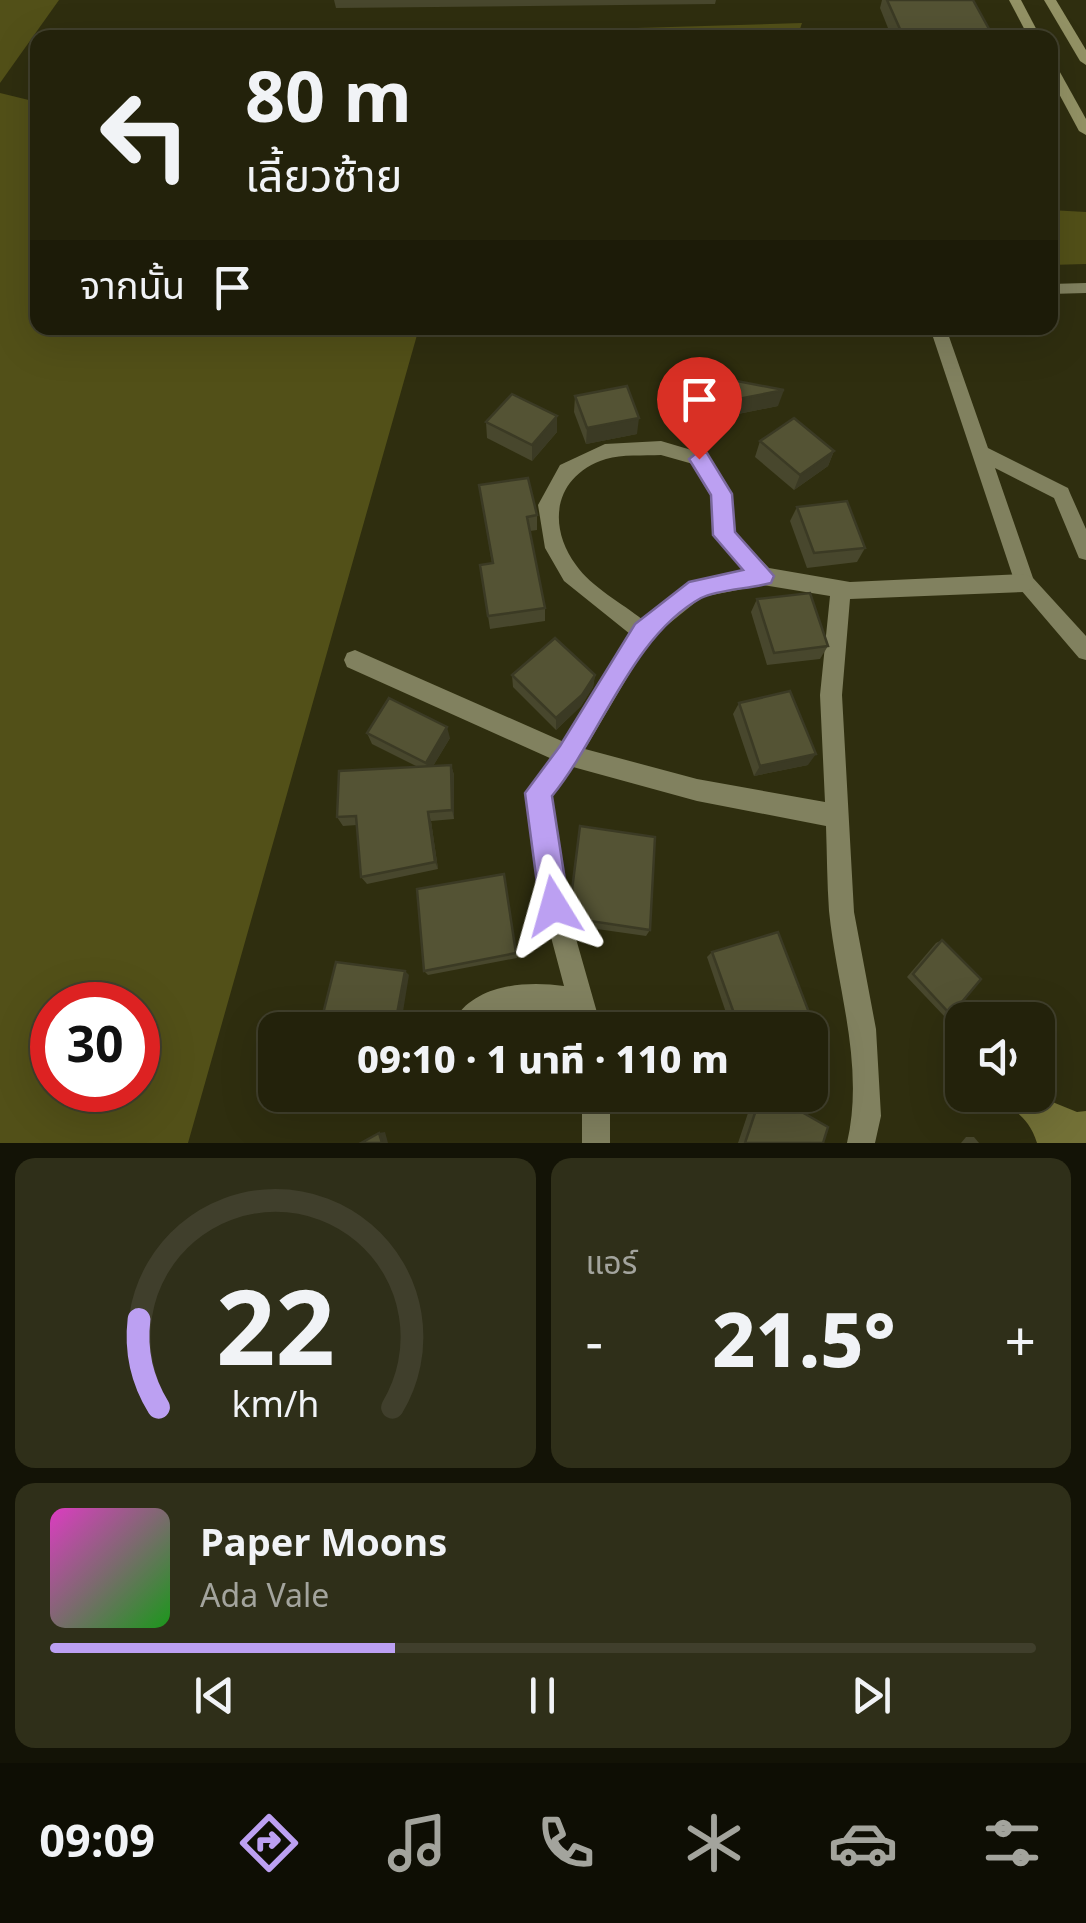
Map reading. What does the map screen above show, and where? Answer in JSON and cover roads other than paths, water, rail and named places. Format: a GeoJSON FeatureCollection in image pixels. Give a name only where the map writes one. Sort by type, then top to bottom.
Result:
{"type":"FeatureCollection","features":[{"type":"Feature","properties":{"kind":"main road"},"geometry":{"type":"LineString","coordinates":[[1015,0],[1031,30]]}},
{"type":"Feature","properties":{"kind":"main road"},"geometry":{"type":"LineString","coordinates":[[1050,0],[1086,60]]}},
{"type":"Feature","properties":{"kind":"main road"},"geometry":{"type":"LineString","coordinates":[[1058,80],[1086,131]]}},
{"type":"Feature","properties":{"kind":"street"},"geometry":{"type":"LineString","coordinates":[[1058,288],[1086,288]]}},
{"type":"Feature","properties":{"kind":"street"},"geometry":{"type":"LineString","coordinates":[[940,335],[1025,583],[1086,651]]}},
{"type":"Feature","properties":{"kind":"street"},"geometry":{"type":"LineString","coordinates":[[643,632],[571,575],[555,548],[548,505],[566,470],[604,451],[661,448],[699,459],[722,494],[724,535],[762,576]]}},
{"type":"Feature","properties":{"kind":"street"},"geometry":{"type":"LineString","coordinates":[[981,453],[1061,494],[1086,552]]}},
{"type":"Feature","properties":{"kind":"street"},"geometry":{"type":"LineString","coordinates":[[578,1012],[554,906],[538,793],[570,755],[643,632],[697,588],[762,576],[852,591]]}},
{"type":"Feature","properties":{"kind":"street"},"geometry":{"type":"LineString","coordinates":[[861,1143],[867,1116],[863,1029],[842,912],[831,695],[841,591],[1025,583]]}},
{"type":"Feature","properties":{"kind":"street"},"geometry":{"type":"LineString","coordinates":[[355,660],[570,755],[697,790],[838,816]]}},
{"type":"Feature","properties":{"kind":"street"},"geometry":{"type":"LineString","coordinates":[[474,1012],[503,998],[554,996],[571,1012]]}},
{"type":"Feature","properties":{"kind":"street"},"geometry":{"type":"LineString","coordinates":[[596,1112],[596,1143]]}}]}
